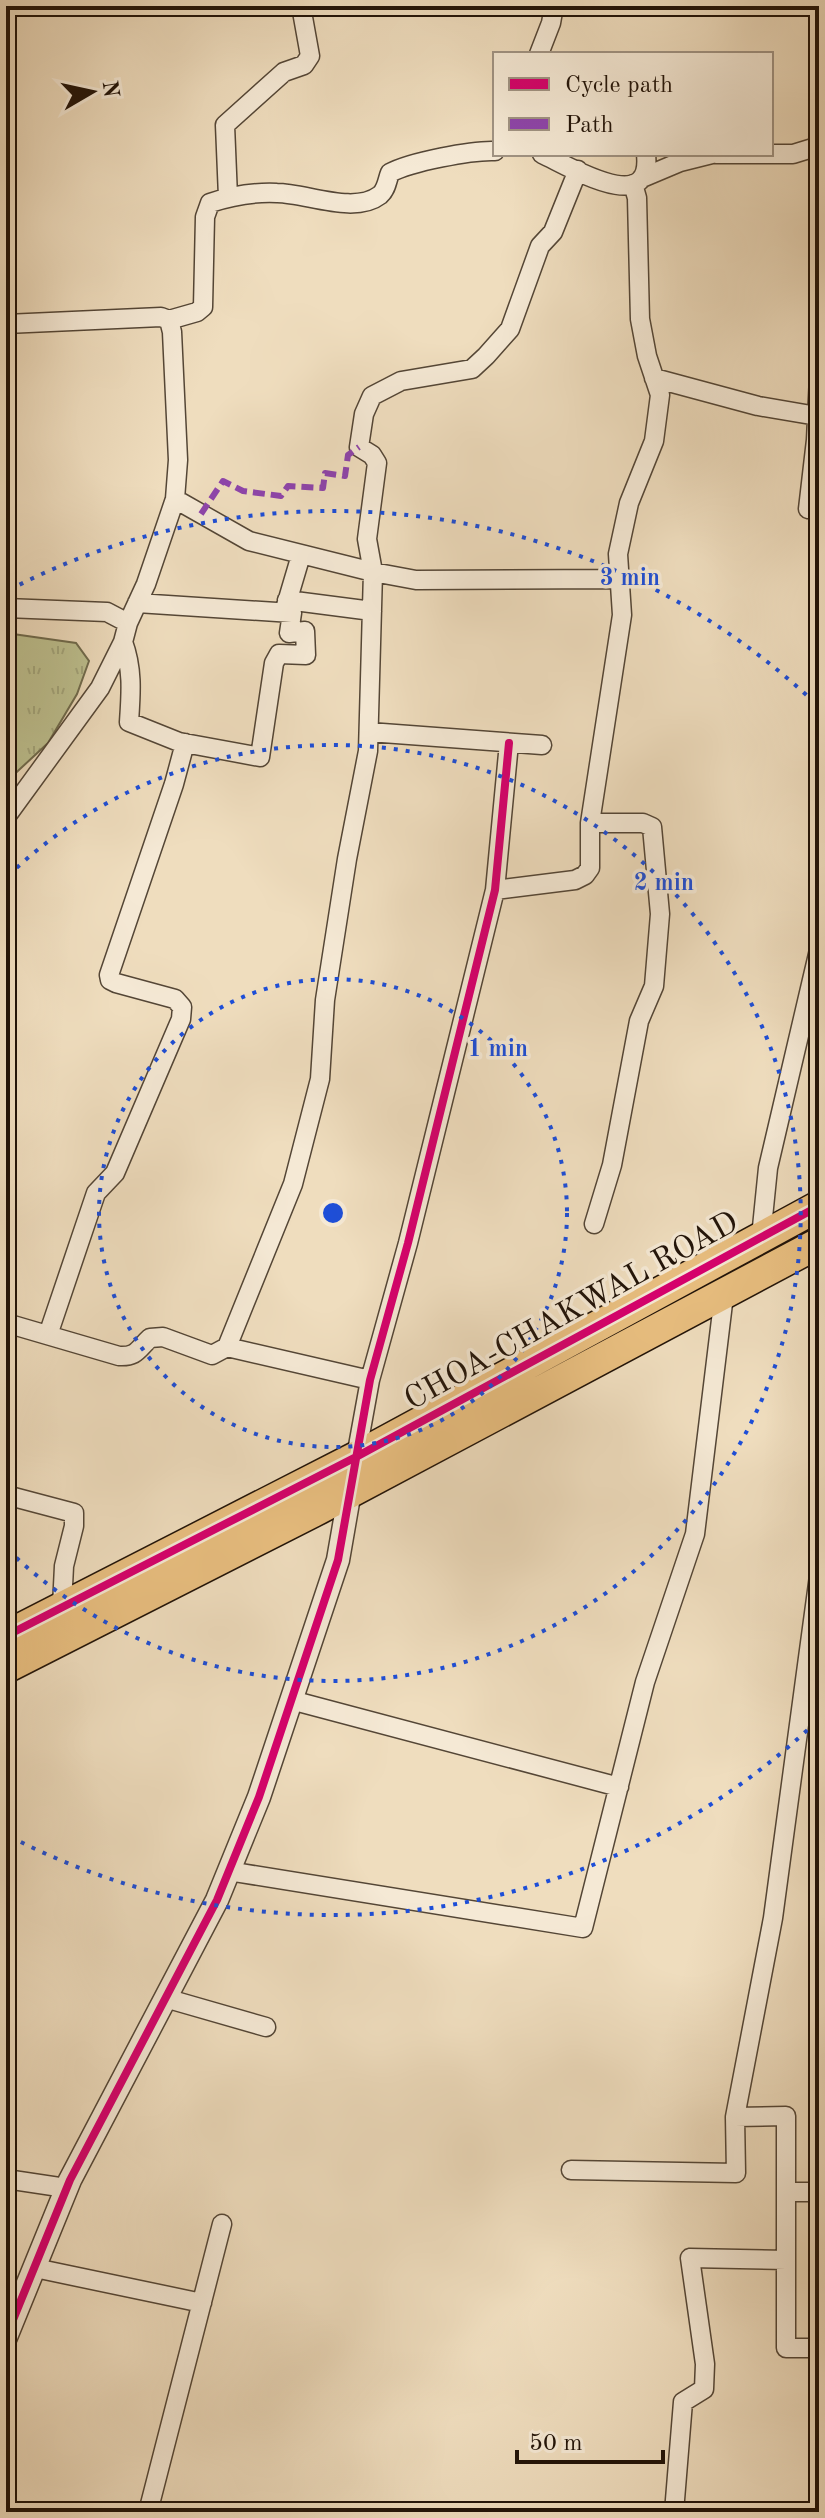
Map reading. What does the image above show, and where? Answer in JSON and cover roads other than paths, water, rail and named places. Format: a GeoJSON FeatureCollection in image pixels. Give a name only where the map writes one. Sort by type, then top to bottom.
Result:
{"type":"FeatureCollection","features":[{"type":"Feature","properties":{"kind":"highway","name":"CHOA-CHAKWAL ROAD"},"geometry":{"type":"LineString","coordinates":[[6,1636],[356,1457],[819,1206]]}},
{"type":"Feature","properties":{"kind":"highway"},"geometry":{"type":"LineString","coordinates":[[6,1668],[349,1492],[819,1243]]}},
{"type":"Feature","properties":{"kind":"street"},"geometry":{"type":"LineString","coordinates":[[228,197],[225,125],[284,72],[304,65],[310,56],[301,6]]}},
{"type":"Feature","properties":{"kind":"street"},"geometry":{"type":"LineString","coordinates":[[540,52],[554,6]]}},
{"type":"Feature","properties":{"kind":"street"},"geometry":{"type":"LineString","coordinates":[[773,154],[793,154],[819,146]]}},
{"type":"Feature","properties":{"kind":"street"},"geometry":{"type":"LineString","coordinates":[[6,324],[161,317],[169,320],[197,312],[203,307],[205,217],[210,203],[228,197],[278,192],[346,204],[378,197],[390,173],[397,169],[493,151]]}},
{"type":"Feature","properties":{"kind":"street"},"geometry":{"type":"LineString","coordinates":[[546,156],[603,183],[626,187],[680,162],[706,156]]}},
{"type":"Feature","properties":{"kind":"street"},"geometry":{"type":"LineString","coordinates":[[495,890],[575,880],[590,868],[590,823],[622,615],[618,554],[629,503],[654,441],[660,395],[640,319],[637,198],[638,181],[647,166],[646,156]]}},
{"type":"Feature","properties":{"kind":"street"},"geometry":{"type":"LineString","coordinates":[[6,1323],[129,1357],[138,1354],[150,1338],[163,1337],[212,1355],[227,1347],[293,1184],[320,1079],[325,1000],[368,751],[373,572],[367,539],[377,463],[372,455],[359,447],[364,414],[372,396],[401,381],[472,369],[510,329],[540,246],[553,232],[578,170]]}},
{"type":"Feature","properties":{"kind":"street"},"geometry":{"type":"LineString","coordinates":[[6,817],[100,688],[146,584],[175,499],[178,460],[169,320]]}},
{"type":"Feature","properties":{"kind":"street"},"geometry":{"type":"LineString","coordinates":[[808,509],[819,377]]}},
{"type":"Feature","properties":{"kind":"street"},"geometry":{"type":"LineString","coordinates":[[654,378],[758,406],[817,416]]}},
{"type":"Feature","properties":{"kind":"street"},"geometry":{"type":"LineString","coordinates":[[175,499],[249,541],[416,580],[620,579]]}},
{"type":"Feature","properties":{"kind":"street"},"geometry":{"type":"LineString","coordinates":[[286,606],[301,555]]}},
{"type":"Feature","properties":{"kind":"street"},"geometry":{"type":"LineString","coordinates":[[137,603],[372,611]]}},
{"type":"Feature","properties":{"kind":"street"},"geometry":{"type":"LineString","coordinates":[[6,608],[107,612],[126,632],[132,678],[129,722],[185,743],[260,757],[274,663],[279,654],[306,655],[305,631],[289,633],[292,613],[286,606]]}},
{"type":"Feature","properties":{"kind":"street"},"geometry":{"type":"LineString","coordinates":[[369,732],[542,745]]}},
{"type":"Feature","properties":{"kind":"street"},"geometry":{"type":"LineString","coordinates":[[48,1335],[96,1193],[115,1173],[181,1019],[182,1007],[175,999],[116,983],[110,980],[109,975],[185,743]]}},
{"type":"Feature","properties":{"kind":"street"},"geometry":{"type":"LineString","coordinates":[[6,2337],[66,2188],[217,1900],[259,1797],[338,1560],[370,1380],[408,1243],[495,890],[509,743]]}},
{"type":"Feature","properties":{"kind":"street"},"geometry":{"type":"LineString","coordinates":[[590,823],[643,823],[652,827],[660,914],[654,986],[639,1021],[612,1165],[594,1224]]}},
{"type":"Feature","properties":{"kind":"street"},"geometry":{"type":"LineString","coordinates":[[761,1237],[768,1168],[819,950]]}},
{"type":"Feature","properties":{"kind":"street"},"geometry":{"type":"LineString","coordinates":[[228,1871],[583,1928],[645,1682],[695,1534],[724,1295]]}},
{"type":"Feature","properties":{"kind":"street"},"geometry":{"type":"LineString","coordinates":[[227,1347],[370,1380]]}},
{"type":"Feature","properties":{"kind":"street"},"geometry":{"type":"LineString","coordinates":[[6,1495],[74,1513],[64,1566],[62,1606]]}},
{"type":"Feature","properties":{"kind":"street"},"geometry":{"type":"LineString","coordinates":[[571,2170],[736,2173],[735,2117],[773,1918],[819,1576]]}},
{"type":"Feature","properties":{"kind":"street"},"geometry":{"type":"LineString","coordinates":[[291,1700],[619,1787]]}},
{"type":"Feature","properties":{"kind":"street"},"geometry":{"type":"LineString","coordinates":[[165,1998],[266,2027]]}},
{"type":"Feature","properties":{"kind":"street"},"geometry":{"type":"LineString","coordinates":[[735,2117],[786,2116],[786,2348],[819,2348]]}},
{"type":"Feature","properties":{"kind":"street"},"geometry":{"type":"LineString","coordinates":[[6,2179],[66,2188]]}},
{"type":"Feature","properties":{"kind":"street"},"geometry":{"type":"LineString","coordinates":[[786,2192],[819,2192]]}},
{"type":"Feature","properties":{"kind":"street"},"geometry":{"type":"LineString","coordinates":[[148,2512],[222,2224]]}},
{"type":"Feature","properties":{"kind":"street"},"geometry":{"type":"LineString","coordinates":[[674,2512],[683,2402],[704,2389],[705,2364],[690,2258],[786,2260]]}},
{"type":"Feature","properties":{"kind":"street"},"geometry":{"type":"LineString","coordinates":[[35,2268],[202,2303]]}}]}
